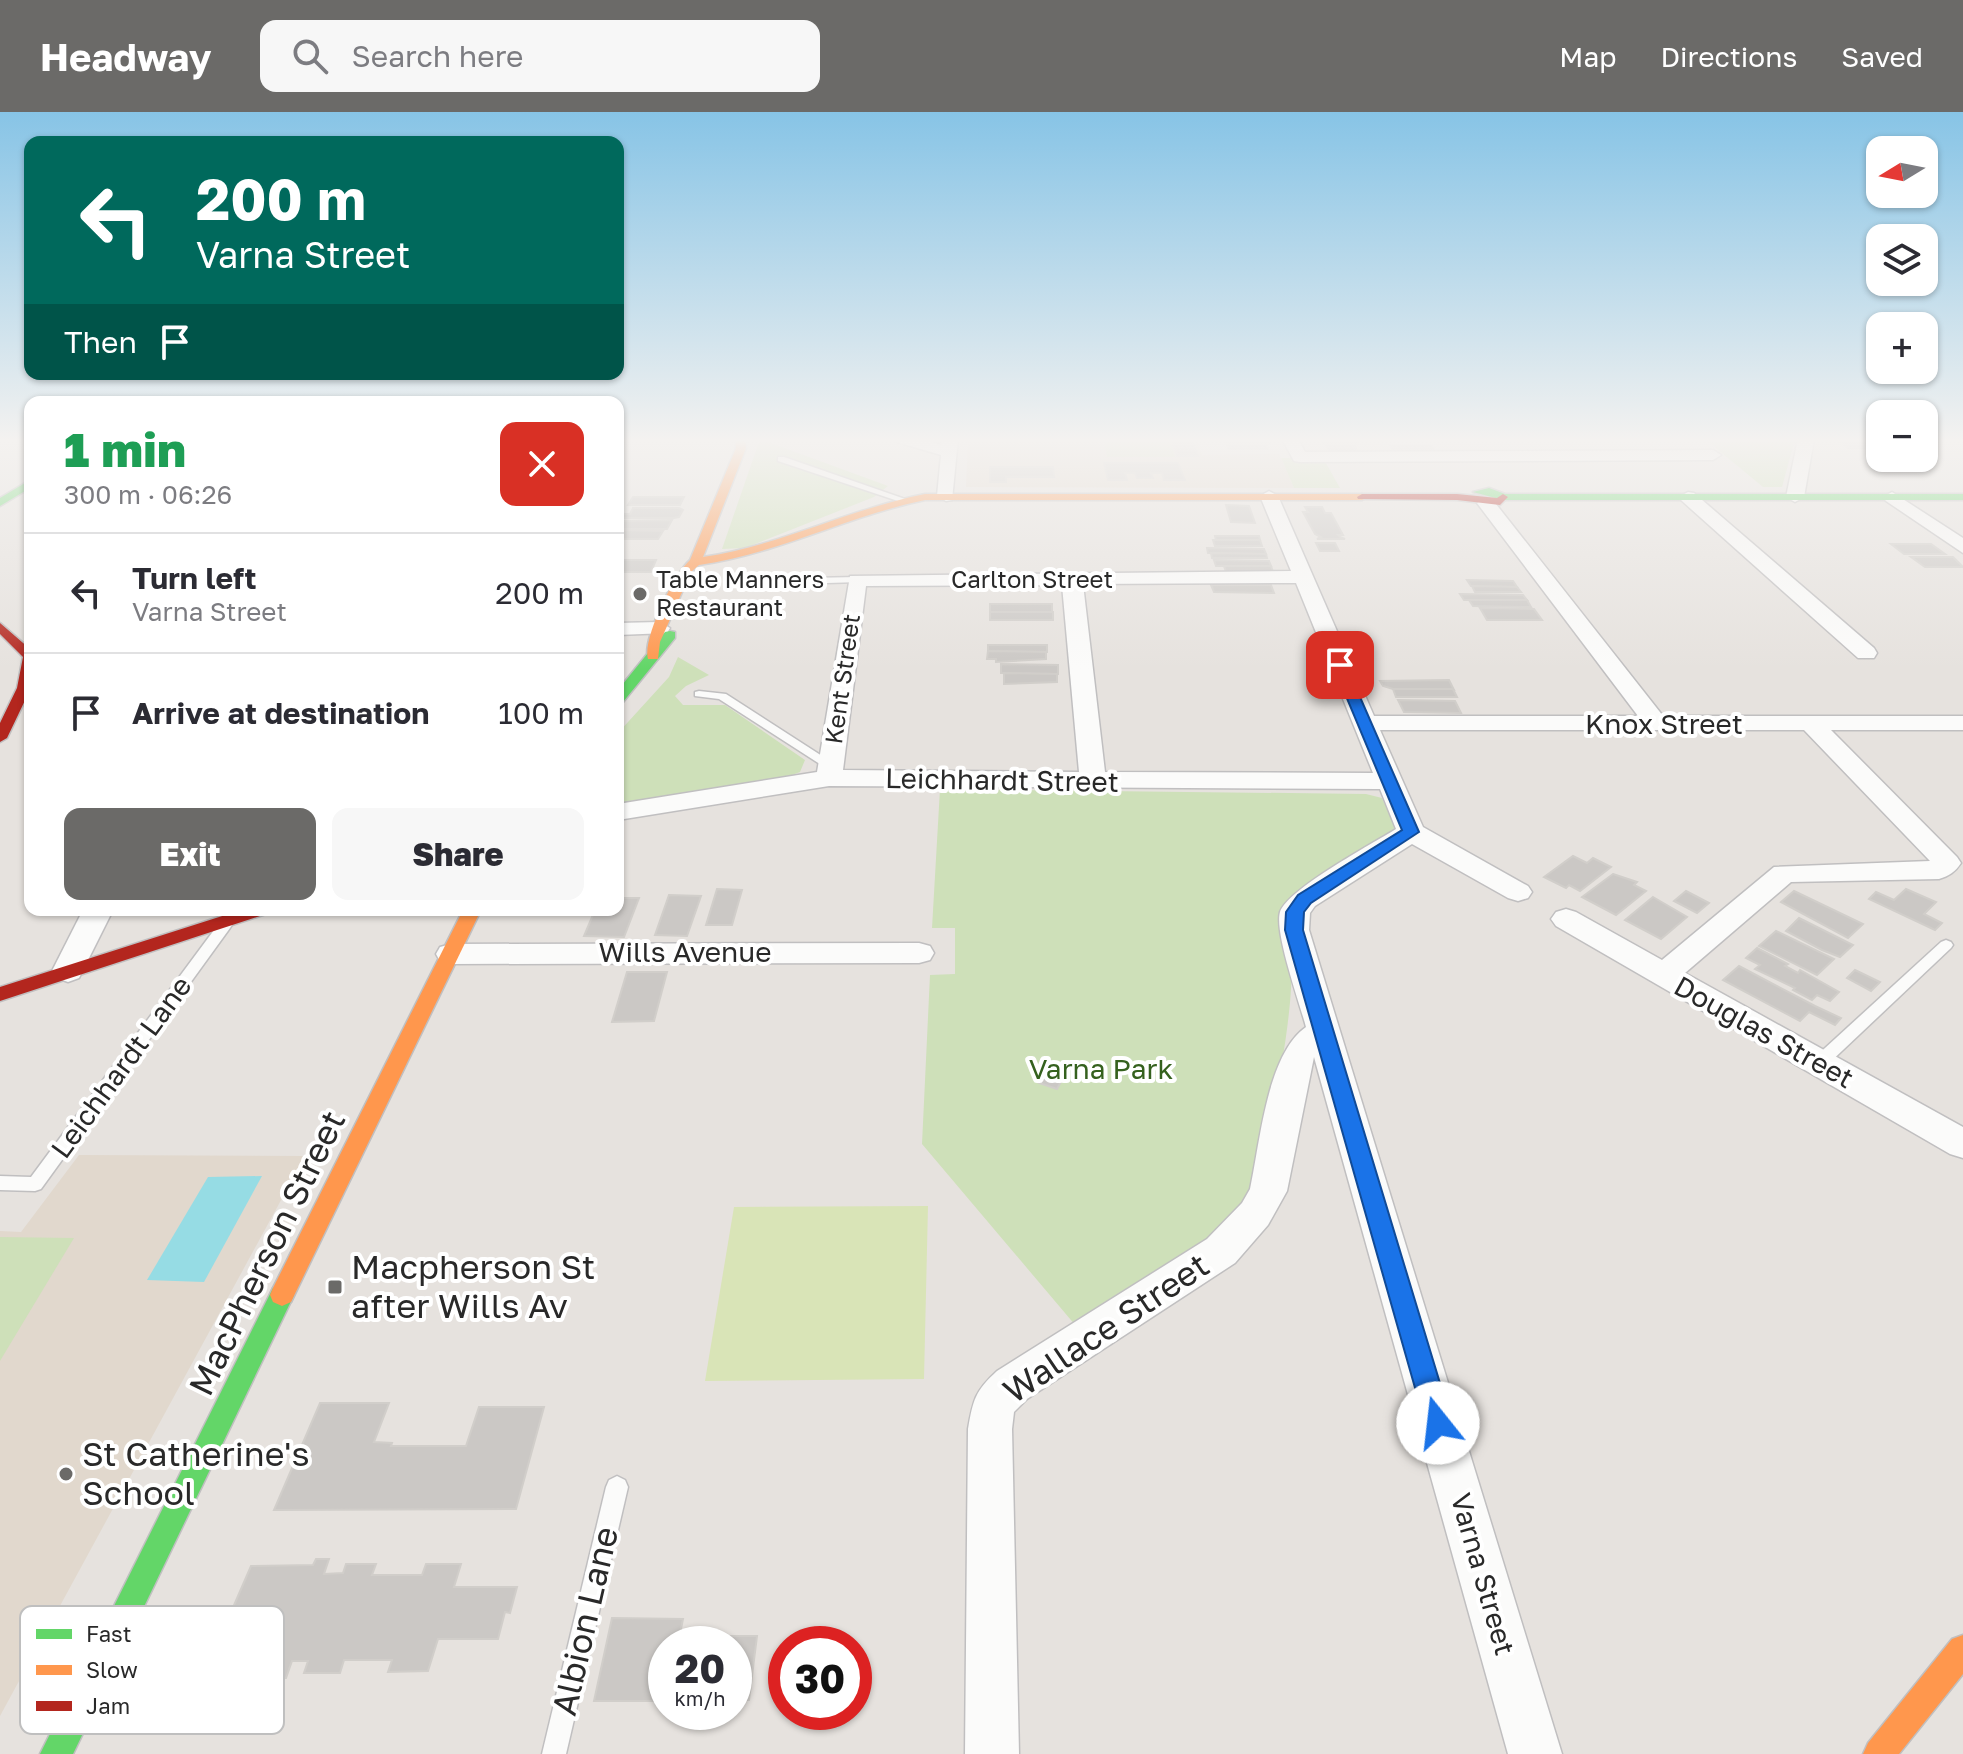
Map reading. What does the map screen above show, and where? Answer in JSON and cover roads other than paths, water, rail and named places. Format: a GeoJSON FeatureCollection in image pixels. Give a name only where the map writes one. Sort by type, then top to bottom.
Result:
{"type":"FeatureCollection","features":[{"type":"Feature","properties":{"kind":"main road"},"geometry":{"type":"LineString","coordinates":[[653,656],[653,642],[686,570],[695,562],[713,516]]}},
{"type":"Feature","properties":{"kind":"main road"},"geometry":{"type":"LineString","coordinates":[[695,562],[748,557],[857,516]]}},
{"type":"Feature","properties":{"kind":"main road"},"geometry":{"type":"LineString","coordinates":[[624,692],[667,642],[698,571],[695,562]]}},
{"type":"Feature","properties":{"kind":"main road"},"geometry":{"type":"LineString","coordinates":[[0,627],[24,650]]}},
{"type":"Feature","properties":{"kind":"main road"},"geometry":{"type":"LineString","coordinates":[[0,738],[24,690]]}},
{"type":"Feature","properties":{"kind":"main road"},"geometry":{"type":"LineString","coordinates":[[0,994],[242,916]]}},
{"type":"Feature","properties":{"kind":"main road","name":"MacPherson Street"},"geometry":{"type":"LineString","coordinates":[[129,1606],[469,916]]}},
{"type":"Feature","properties":{"kind":"main road"},"geometry":{"type":"LineString","coordinates":[[1879,1754],[1963,1650]]}},
{"type":"Feature","properties":{"kind":"main road","name":"MacPherson Street"},"geometry":{"type":"LineString","coordinates":[[56,1754],[66,1734]]}},
{"type":"Feature","properties":{"kind":"street"},"geometry":{"type":"LineString","coordinates":[[1277,516],[1411,832],[1518,892]]}},
{"type":"Feature","properties":{"kind":"street"},"geometry":{"type":"LineString","coordinates":[[1502,516],[1657,724]]}},
{"type":"Feature","properties":{"kind":"street"},"geometry":{"type":"LineString","coordinates":[[1709,516],[1866,653]]}},
{"type":"Feature","properties":{"kind":"street"},"geometry":{"type":"LineString","coordinates":[[1918,516],[1963,547]]}},
{"type":"Feature","properties":{"kind":"street","name":"Carlton Street"},"geometry":{"type":"LineString","coordinates":[[857,580],[1301,577]]}},
{"type":"Feature","properties":{"kind":"street","name":"Kent Street"},"geometry":{"type":"LineString","coordinates":[[830,772],[857,580]]}},
{"type":"Feature","properties":{"kind":"street"},"geometry":{"type":"LineString","coordinates":[[1072,580],[1093,781]]}},
{"type":"Feature","properties":{"kind":"street"},"geometry":{"type":"LineString","coordinates":[[624,629],[659,628]]}},
{"type":"Feature","properties":{"kind":"street","name":"Knox Street"},"geometry":{"type":"LineString","coordinates":[[1365,723],[1963,723]]}},
{"type":"Feature","properties":{"kind":"street"},"geometry":{"type":"LineString","coordinates":[[1663,975],[1784,873],[1942,868],[1947,863],[1810,723]]}},
{"type":"Feature","properties":{"kind":"street","name":"Leichhardt Street"},"geometry":{"type":"LineString","coordinates":[[624,811],[830,772],[1093,781],[1389,781]]}},
{"type":"Feature","properties":{"kind":"street","name":"Varna Street"},"geometry":{"type":"LineString","coordinates":[[1411,832],[1319,887],[1295,912],[1297,942],[1535,1754]]}},
{"type":"Feature","properties":{"kind":"street"},"geometry":{"type":"LineString","coordinates":[[68,971],[95,916]]}},
{"type":"Feature","properties":{"kind":"street","name":"Douglas Street"},"geometry":{"type":"LineString","coordinates":[[1566,919],[1963,1144]]}},
{"type":"Feature","properties":{"kind":"street","name":"Wills Avenue"},"geometry":{"type":"LineString","coordinates":[[451,954],[919,953]]}},
{"type":"Feature","properties":{"kind":"street","name":"Wallace Street"},"geometry":{"type":"LineString","coordinates":[[992,1754],[990,1429],[994,1402],[1012,1385],[1221,1251],[1240,1234],[1268,1191],[1298,1052],[1324,1031]]}},
{"type":"Feature","properties":{"kind":"lane","name":"Carlton Street"},"geometry":{"type":"LineString","coordinates":[[762,582],[857,580]]}},
{"type":"Feature","properties":{"kind":"lane"},"geometry":{"type":"LineString","coordinates":[[699,694],[722,696],[830,772]]}},
{"type":"Feature","properties":{"kind":"lane","name":"Leichhardt Lane"},"geometry":{"type":"LineString","coordinates":[[0,1183],[35,1184],[227,921]]}},
{"type":"Feature","properties":{"kind":"lane"},"geometry":{"type":"LineString","coordinates":[[1819,1063],[1946,945]]}},
{"type":"Feature","properties":{"kind":"lane","name":"Albion Lane"},"geometry":{"type":"LineString","coordinates":[[554,1754],[617,1487]]}},
{"type":"Feature","properties":{"kind":"water"},"geometry":{"type":"Polygon","coordinates":[[[262,1176],[204,1282],[147,1280],[208,1177],[262,1176]]]}},
{"type":"Feature","properties":{"kind":"place","name":"Table Manners Restaurant"},"geometry":{"type":"Point","coordinates":[640,594]}},
{"type":"Feature","properties":{"kind":"place","name":"Macpherson St after Wills Av"},"geometry":{"type":"Point","coordinates":[335,1287]}},
{"type":"Feature","properties":{"kind":"place","name":"St Catherine's School"},"geometry":{"type":"Point","coordinates":[66,1474]}},
{"type":"Feature","properties":{"kind":"park label","name":"Varna Park"},"geometry":{"type":"Point","coordinates":[1101,1069]}}]}
